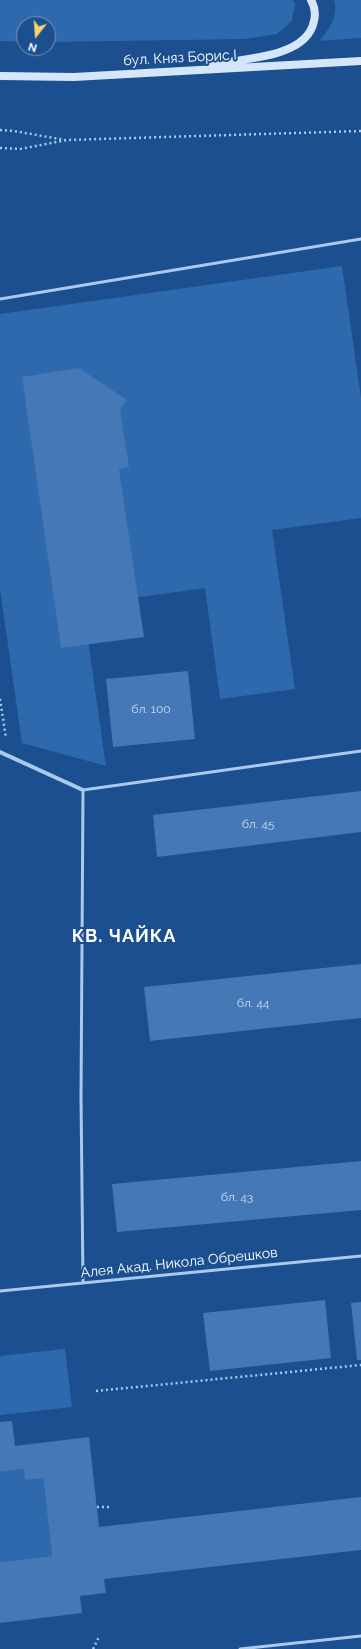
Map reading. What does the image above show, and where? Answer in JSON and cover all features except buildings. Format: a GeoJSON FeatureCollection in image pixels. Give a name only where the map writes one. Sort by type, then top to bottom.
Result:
{"type":"FeatureCollection","features":[{"type":"Feature","properties":{"kind":"main road"},"geometry":{"type":"LineString","coordinates":[[176,70],[285,52],[306,38],[313,28],[315,16],[314,5],[311,0]]}},
{"type":"Feature","properties":{"kind":"main road","name":"бул. Княз Борис I"},"geometry":{"type":"LineString","coordinates":[[0,76],[74,78],[176,70],[361,61]]}},
{"type":"Feature","properties":{"kind":"street"},"geometry":{"type":"LineString","coordinates":[[0,752],[83,790]]}},
{"type":"Feature","properties":{"kind":"lane"},"geometry":{"type":"LineString","coordinates":[[0,299],[361,239]]}},
{"type":"Feature","properties":{"kind":"lane"},"geometry":{"type":"LineString","coordinates":[[83,1283],[81,1097],[83,790],[361,751]]}},
{"type":"Feature","properties":{"kind":"lane","name":"Алея Акад. Никола Обрешков"},"geometry":{"type":"LineString","coordinates":[[0,1291],[361,1256]]}},
{"type":"Feature","properties":{"kind":"lane"},"geometry":{"type":"LineString","coordinates":[[240,1649],[361,1636]]}},
{"type":"Feature","properties":{"kind":"path"},"geometry":{"type":"LineString","coordinates":[[0,130],[14,130],[67,140]]}},
{"type":"Feature","properties":{"kind":"path"},"geometry":{"type":"LineString","coordinates":[[0,148],[20,149],[67,140],[361,131]]}},
{"type":"Feature","properties":{"kind":"path"},"geometry":{"type":"LineString","coordinates":[[0,699],[9,756]]}},
{"type":"Feature","properties":{"kind":"path"},"geometry":{"type":"LineString","coordinates":[[96,1391],[361,1365]]}},
{"type":"Feature","properties":{"kind":"path"},"geometry":{"type":"LineString","coordinates":[[97,1507],[111,1507]]}},
{"type":"Feature","properties":{"kind":"path"},"geometry":{"type":"LineString","coordinates":[[93,1649],[99,1637]]}},
{"type":"Feature","properties":{"kind":"shaded area"},"geometry":{"type":"Polygon","coordinates":[[[0,0],[293,0],[295,4],[292,21],[277,34],[245,39],[56,42],[56,16],[16,16],[16,42],[0,41],[0,0]]]}},
{"type":"Feature","properties":{"kind":"shaded area"},"geometry":{"type":"Polygon","coordinates":[[[334,0],[361,0],[361,38],[319,41],[327,32],[334,17],[334,0]]]}},
{"type":"Feature","properties":{"kind":"shaded area"},"geometry":{"type":"Polygon","coordinates":[[[342,266],[361,398],[361,518],[272,530],[295,689],[220,699],[205,588],[83,605],[106,766],[22,743],[0,589],[0,314],[342,266]]]}},
{"type":"Feature","properties":{"kind":"shaded area"},"geometry":{"type":"Polygon","coordinates":[[[65,1349],[72,1407],[0,1415],[0,1356],[65,1349]]]}},
{"type":"Feature","properties":{"kind":"shaded area"},"geometry":{"type":"Polygon","coordinates":[[[24,1469],[43,1478],[52,1556],[0,1562],[0,1472],[24,1469]]]}},
{"type":"Feature","properties":{"kind":"district","name":"КВ. ЧАЙКА"},"geometry":{"type":"Point","coordinates":[124,937]}}]}
